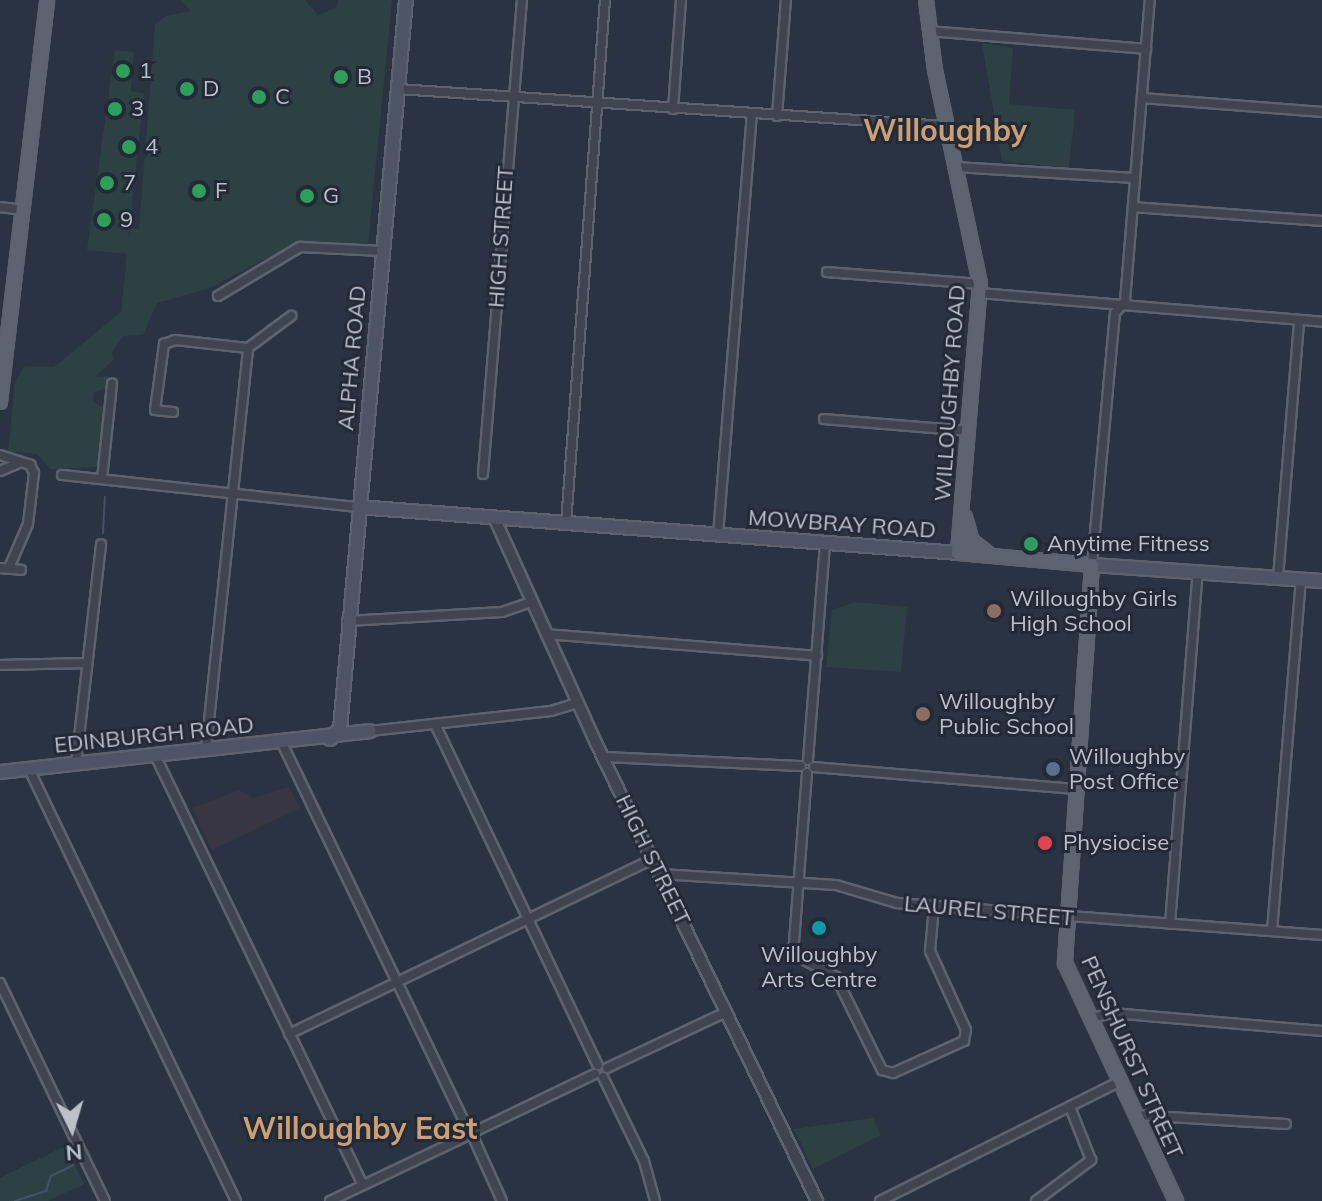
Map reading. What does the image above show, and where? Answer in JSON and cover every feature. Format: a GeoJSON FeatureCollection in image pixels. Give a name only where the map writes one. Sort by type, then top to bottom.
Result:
{"type":"FeatureCollection","features":[{"type":"Feature","properties":{"kind":"main road"},"geometry":{"type":"LineString","coordinates":[[0,402],[5,325],[25,210],[47,0]]}},
{"type":"Feature","properties":{"kind":"main road","name":"ALPHA ROAD"},"geometry":{"type":"LineString","coordinates":[[328,733],[347,621],[406,0]]}},
{"type":"Feature","properties":{"kind":"main road","name":"WILLOUGHBY ROAD"},"geometry":{"type":"LineString","coordinates":[[926,0],[946,126],[980,289],[958,553]]}},
{"type":"Feature","properties":{"kind":"main road","name":"MOWBRAY ROAD"},"geometry":{"type":"LineString","coordinates":[[358,507],[1322,581]]}},
{"type":"Feature","properties":{"kind":"main road"},"geometry":{"type":"LineString","coordinates":[[962,510],[972,541],[994,557]]}},
{"type":"Feature","properties":{"kind":"main road","name":"PENSHURST STREET"},"geometry":{"type":"LineString","coordinates":[[1092,565],[1065,963],[1176,1201]]}},
{"type":"Feature","properties":{"kind":"main road"},"geometry":{"type":"LineString","coordinates":[[328,733],[370,731]]}},
{"type":"Feature","properties":{"kind":"main road","name":"EDINBURGH ROAD"},"geometry":{"type":"LineString","coordinates":[[0,772],[328,733],[370,731]]}},
{"type":"Feature","properties":{"kind":"street","name":"HIGH STREET"},"geometry":{"type":"LineString","coordinates":[[483,474],[522,0]]}},
{"type":"Feature","properties":{"kind":"street"},"geometry":{"type":"LineString","coordinates":[[566,523],[605,0]]}},
{"type":"Feature","properties":{"kind":"street"},"geometry":{"type":"LineString","coordinates":[[673,109],[681,0]]}},
{"type":"Feature","properties":{"kind":"street"},"geometry":{"type":"LineString","coordinates":[[777,116],[786,0]]}},
{"type":"Feature","properties":{"kind":"street","name":"PENSHURST STREET"},"geometry":{"type":"LineString","coordinates":[[1092,565],[1114,316],[1125,301],[1150,0]]}},
{"type":"Feature","properties":{"kind":"street"},"geometry":{"type":"LineString","coordinates":[[929,31],[1146,49]]}},
{"type":"Feature","properties":{"kind":"street"},"geometry":{"type":"LineString","coordinates":[[398,89],[946,126]]}},
{"type":"Feature","properties":{"kind":"street"},"geometry":{"type":"LineString","coordinates":[[1142,98],[1322,112]]}},
{"type":"Feature","properties":{"kind":"street"},"geometry":{"type":"LineString","coordinates":[[718,535],[752,114]]}},
{"type":"Feature","properties":{"kind":"street"},"geometry":{"type":"LineString","coordinates":[[955,167],[1135,178]]}},
{"type":"Feature","properties":{"kind":"street"},"geometry":{"type":"LineString","coordinates":[[0,207],[25,210]]}},
{"type":"Feature","properties":{"kind":"street"},"geometry":{"type":"LineString","coordinates":[[1133,207],[1322,221]]}},
{"type":"Feature","properties":{"kind":"street"},"geometry":{"type":"LineString","coordinates":[[218,296],[300,247],[382,251]]}},
{"type":"Feature","properties":{"kind":"street"},"geometry":{"type":"LineString","coordinates":[[827,272],[1119,307],[1322,322]]}},
{"type":"Feature","properties":{"kind":"street"},"geometry":{"type":"LineString","coordinates":[[173,412],[155,410],[164,344],[175,340],[248,348],[291,316]]}},
{"type":"Feature","properties":{"kind":"street"},"geometry":{"type":"LineString","coordinates":[[1278,578],[1299,321]]}},
{"type":"Feature","properties":{"kind":"street"},"geometry":{"type":"LineString","coordinates":[[206,749],[248,348]]}},
{"type":"Feature","properties":{"kind":"street"},"geometry":{"type":"LineString","coordinates":[[102,479],[112,384]]}},
{"type":"Feature","properties":{"kind":"street"},"geometry":{"type":"LineString","coordinates":[[824,419],[969,431]]}},
{"type":"Feature","properties":{"kind":"street"},"geometry":{"type":"LineString","coordinates":[[0,455],[33,469],[26,529],[4,568],[21,570]]}},
{"type":"Feature","properties":{"kind":"street"},"geometry":{"type":"LineString","coordinates":[[0,471],[20,463]]}},
{"type":"Feature","properties":{"kind":"street"},"geometry":{"type":"LineString","coordinates":[[62,475],[358,507]]}},
{"type":"Feature","properties":{"kind":"street","name":"HIGH STREET"},"geometry":{"type":"LineString","coordinates":[[494,517],[603,757],[816,1201]]}},
{"type":"Feature","properties":{"kind":"street"},"geometry":{"type":"LineString","coordinates":[[825,543],[793,954],[836,977],[882,1070],[893,1073],[964,1041],[966,1030],[930,951],[934,906]]}},
{"type":"Feature","properties":{"kind":"street"},"geometry":{"type":"LineString","coordinates":[[76,764],[85,663],[101,544]]}},
{"type":"Feature","properties":{"kind":"street"},"geometry":{"type":"LineString","coordinates":[[1170,924],[1198,572]]}},
{"type":"Feature","properties":{"kind":"street"},"geometry":{"type":"LineString","coordinates":[[1272,931],[1301,580]]}},
{"type":"Feature","properties":{"kind":"street"},"geometry":{"type":"LineString","coordinates":[[347,621],[502,612],[531,602]]}},
{"type":"Feature","properties":{"kind":"street"},"geometry":{"type":"LineString","coordinates":[[546,634],[817,656]]}},
{"type":"Feature","properties":{"kind":"street"},"geometry":{"type":"LineString","coordinates":[[0,665],[85,663]]}},
{"type":"Feature","properties":{"kind":"street"},"geometry":{"type":"LineString","coordinates":[[370,731],[578,703]]}},
{"type":"Feature","properties":{"kind":"street"},"geometry":{"type":"LineString","coordinates":[[435,724],[644,1161],[655,1201]]}},
{"type":"Feature","properties":{"kind":"street"},"geometry":{"type":"LineString","coordinates":[[281,741],[502,1201]]}},
{"type":"Feature","properties":{"kind":"street"},"geometry":{"type":"LineString","coordinates":[[155,755],[362,1184]]}},
{"type":"Feature","properties":{"kind":"street"},"geometry":{"type":"LineString","coordinates":[[603,757],[808,767],[1077,789]]}},
{"type":"Feature","properties":{"kind":"street"},"geometry":{"type":"LineString","coordinates":[[29,769],[236,1201]]}},
{"type":"Feature","properties":{"kind":"street"},"geometry":{"type":"LineString","coordinates":[[289,1034],[653,859]]}},
{"type":"Feature","properties":{"kind":"street","name":"LAUREL STREET"},"geometry":{"type":"LineString","coordinates":[[660,874],[836,885],[877,901],[1322,935]]}},
{"type":"Feature","properties":{"kind":"street"},"geometry":{"type":"LineString","coordinates":[[0,983],[105,1201]]}},
{"type":"Feature","properties":{"kind":"street"},"geometry":{"type":"LineString","coordinates":[[330,1201],[726,1012]]}},
{"type":"Feature","properties":{"kind":"street"},"geometry":{"type":"LineString","coordinates":[[1089,1019],[1112,1013],[1322,1031]]}},
{"type":"Feature","properties":{"kind":"street"},"geometry":{"type":"LineString","coordinates":[[880,1201],[1119,1082]]}},
{"type":"Feature","properties":{"kind":"street"},"geometry":{"type":"LineString","coordinates":[[1036,1201],[1091,1160],[1070,1107]]}},
{"type":"Feature","properties":{"kind":"street"},"geometry":{"type":"LineString","coordinates":[[1135,1115],[1286,1124]]}},
{"type":"Feature","properties":{"kind":"shaded area"},"geometry":{"type":"Polygon","coordinates":[[[289,787],[300,808],[212,850],[192,808],[239,790],[253,798],[289,787]]]}},
{"type":"Feature","properties":{"kind":"green space"},"geometry":{"type":"Polygon","coordinates":[[[181,0],[305,0],[318,15],[337,7],[338,0],[392,0],[368,245],[299,241],[210,288],[157,303],[143,335],[123,336],[112,353],[113,360],[95,377],[108,376],[107,387],[94,393],[93,402],[104,408],[99,467],[50,469],[37,454],[8,451],[15,382],[24,366],[54,367],[121,312],[127,254],[87,250],[115,50],[134,52],[131,91],[144,93],[128,239],[131,228],[139,229],[155,24],[166,16],[191,11],[181,0]]]}},
{"type":"Feature","properties":{"kind":"green space"},"geometry":{"type":"Polygon","coordinates":[[[982,43],[1013,48],[1009,104],[1075,110],[1069,168],[1002,161],[982,43]]]}},
{"type":"Feature","properties":{"kind":"green space"},"geometry":{"type":"Polygon","coordinates":[[[856,602],[907,607],[901,672],[826,667],[832,610],[856,602]]]}},
{"type":"Feature","properties":{"kind":"green space"},"geometry":{"type":"Polygon","coordinates":[[[873,1118],[881,1135],[813,1169],[794,1129],[873,1118]]]}},
{"type":"Feature","properties":{"kind":"green space"},"geometry":{"type":"Polygon","coordinates":[[[65,1146],[84,1184],[48,1201],[0,1201],[0,1178],[65,1146]]]}},
{"type":"Feature","properties":{"kind":"waterway"},"geometry":{"type":"LineString","coordinates":[[103,533],[105,497]]}},
{"type":"Feature","properties":{"kind":"waterway"},"geometry":{"type":"LineString","coordinates":[[15,1201],[46,1191],[51,1176],[74,1165]]}},
{"type":"Feature","properties":{"kind":"place","name":"1"},"geometry":{"type":"Point","coordinates":[123,71]}},
{"type":"Feature","properties":{"kind":"place","name":"B"},"geometry":{"type":"Point","coordinates":[341,77]}},
{"type":"Feature","properties":{"kind":"place","name":"D"},"geometry":{"type":"Point","coordinates":[187,89]}},
{"type":"Feature","properties":{"kind":"place","name":"C"},"geometry":{"type":"Point","coordinates":[259,97]}},
{"type":"Feature","properties":{"kind":"place","name":"3"},"geometry":{"type":"Point","coordinates":[115,109]}},
{"type":"Feature","properties":{"kind":"place","name":"4"},"geometry":{"type":"Point","coordinates":[129,147]}},
{"type":"Feature","properties":{"kind":"place","name":"7"},"geometry":{"type":"Point","coordinates":[107,183]}},
{"type":"Feature","properties":{"kind":"place","name":"F"},"geometry":{"type":"Point","coordinates":[199,191]}},
{"type":"Feature","properties":{"kind":"place","name":"G"},"geometry":{"type":"Point","coordinates":[307,196]}},
{"type":"Feature","properties":{"kind":"place","name":"9"},"geometry":{"type":"Point","coordinates":[104,220]}},
{"type":"Feature","properties":{"kind":"place","name":"Anytime Fitness"},"geometry":{"type":"Point","coordinates":[1031,544]}},
{"type":"Feature","properties":{"kind":"place","name":"Willoughby Girls High School"},"geometry":{"type":"Point","coordinates":[994,611]}},
{"type":"Feature","properties":{"kind":"place","name":"Willoughby Public School"},"geometry":{"type":"Point","coordinates":[923,714]}},
{"type":"Feature","properties":{"kind":"place","name":"Willoughby Post Office"},"geometry":{"type":"Point","coordinates":[1053,769]}},
{"type":"Feature","properties":{"kind":"place","name":"Physiocise"},"geometry":{"type":"Point","coordinates":[1045,843]}},
{"type":"Feature","properties":{"kind":"place","name":"Willoughby Arts Centre"},"geometry":{"type":"Point","coordinates":[819,928]}},
{"type":"Feature","properties":{"kind":"district","name":"Willoughby"},"geometry":{"type":"Point","coordinates":[945,130]}},
{"type":"Feature","properties":{"kind":"district","name":"Willoughby East"},"geometry":{"type":"Point","coordinates":[360,1128]}}]}
